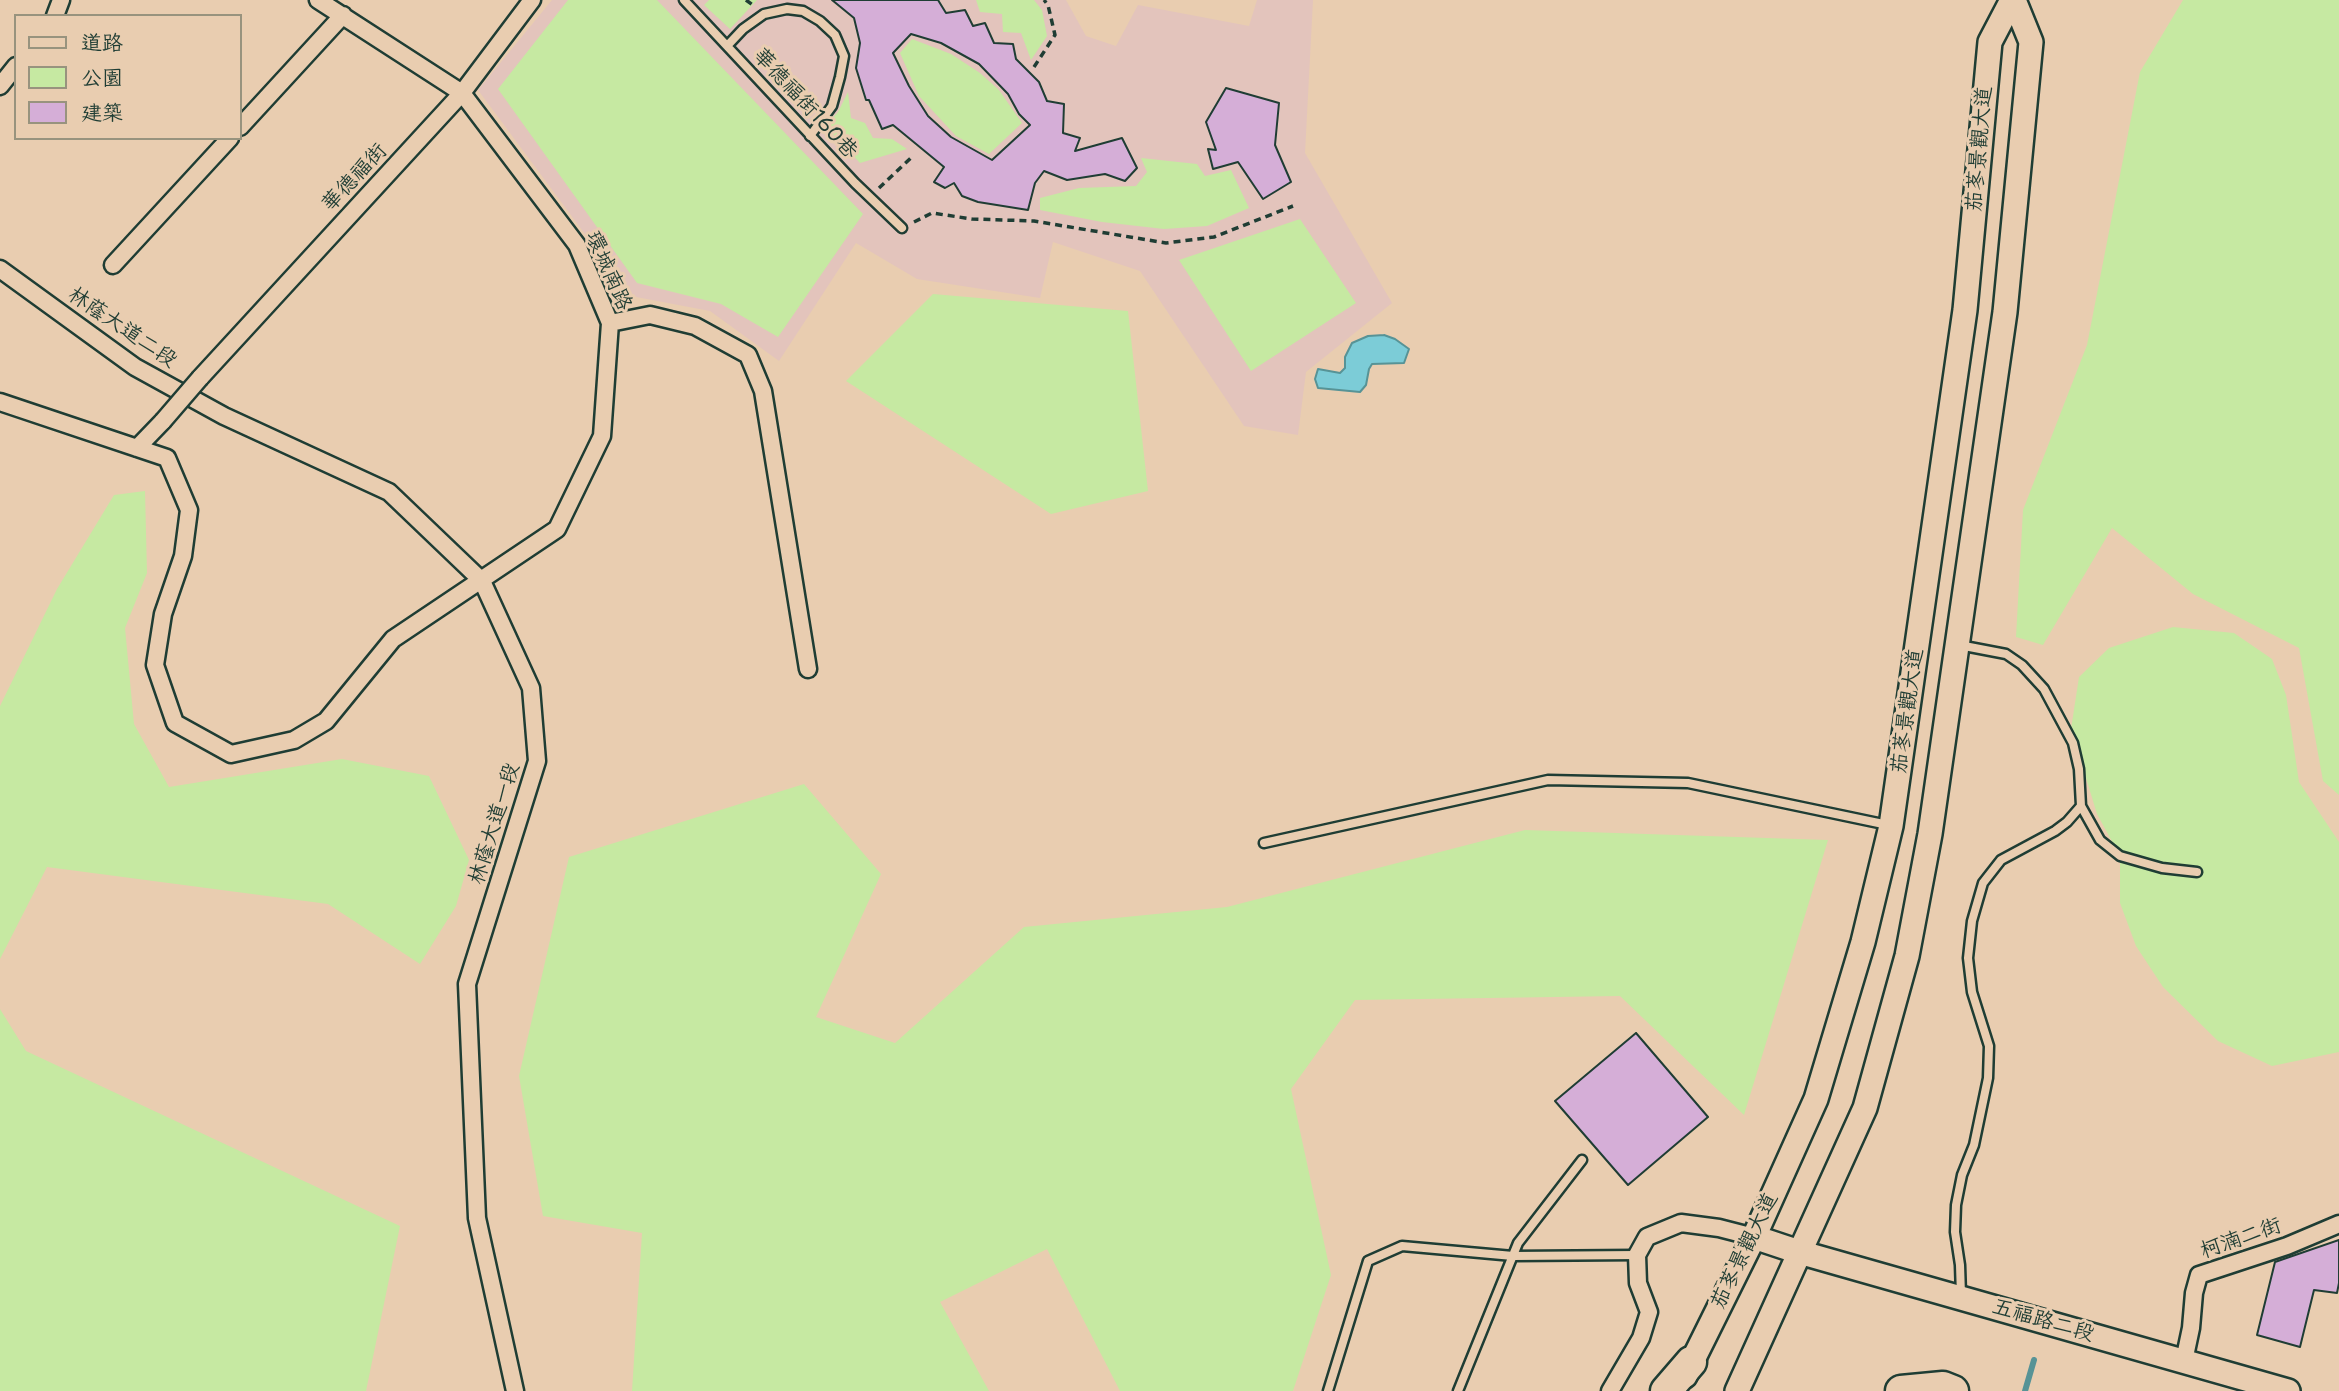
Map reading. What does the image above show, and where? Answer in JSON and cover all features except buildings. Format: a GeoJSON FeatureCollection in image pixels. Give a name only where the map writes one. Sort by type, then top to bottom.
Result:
{"type":"FeatureCollection","features":[{"type":"Feature","properties":{"kind":"highway"},"geometry":{"type":"LineString","coordinates":[[1666,1391],[1691,1362]]}},
{"type":"Feature","properties":{"kind":"highway"},"geometry":{"type":"LineString","coordinates":[[1901,1391],[1943,1387],[1953,1391]]}},
{"type":"Feature","properties":{"kind":"street","name":"環城南路"},"geometry":{"type":"LineString","coordinates":[[0,402],[167,458],[190,510],[183,556],[163,614],[155,665],[175,723],[231,754],[294,740],[326,721],[393,639],[557,528],[602,436],[610,323],[577,245],[462,93],[318,0]]}},
{"type":"Feature","properties":{"kind":"street","name":"華德福街"},"geometry":{"type":"LineString","coordinates":[[137,448],[462,93],[532,0]]}},
{"type":"Feature","properties":{"kind":"street","name":"茄苳景觀大道"},"geometry":{"type":"LineString","coordinates":[[1737,1391],[1865,1108],[1907,956],[1930,834],[2005,313],[2031,42],[2013,0]]}},
{"type":"Feature","properties":{"kind":"street","name":"茄苳景觀大道"},"geometry":{"type":"LineString","coordinates":[[1678,1391],[1754,1237],[1816,1099],[1863,942],[1891,826],[1965,310],[1990,42],[2013,0]]}},
{"type":"Feature","properties":{"kind":"street"},"geometry":{"type":"LineString","coordinates":[[242,126],[343,15]]}},
{"type":"Feature","properties":{"kind":"street"},"geometry":{"type":"LineString","coordinates":[[0,86],[14,68]]}},
{"type":"Feature","properties":{"kind":"street"},"geometry":{"type":"LineString","coordinates":[[113,265],[228,140]]}},
{"type":"Feature","properties":{"kind":"street","name":"林蔭大道二段"},"geometry":{"type":"LineString","coordinates":[[0,269],[135,367],[224,416]]}},
{"type":"Feature","properties":{"kind":"street"},"geometry":{"type":"LineString","coordinates":[[610,323],[650,315],[695,326],[748,355],[763,391],[808,669]]}},
{"type":"Feature","properties":{"kind":"street","name":"林蔭大道一段"},"geometry":{"type":"LineString","coordinates":[[224,416],[388,492],[482,581],[531,688],[537,761],[467,984],[477,1218],[515,1391]]}},
{"type":"Feature","properties":{"kind":"street"},"geometry":{"type":"LineString","coordinates":[[1610,1391],[1641,1338],[1649,1312],[1638,1283],[1637,1255],[1647,1237],[1681,1223],[1719,1228],[1754,1237]]}},
{"type":"Feature","properties":{"kind":"street","name":"柯湳二街"},"geometry":{"type":"LineString","coordinates":[[2183,1361],[2192,1328],[2194,1293],[2199,1275],[2287,1246],[2339,1224]]}},
{"type":"Feature","properties":{"kind":"street","name":"五福路二段"},"geometry":{"type":"LineString","coordinates":[[1754,1237],[2288,1391]]}},
{"type":"Feature","properties":{"kind":"lane","name":"華德福街160巷"},"geometry":{"type":"LineString","coordinates":[[684,0],[810,136],[902,228]]}},
{"type":"Feature","properties":{"kind":"lane"},"geometry":{"type":"LineString","coordinates":[[727,46],[743,29],[764,15],[787,9],[803,11],[820,21],[835,35],[844,56],[840,77],[832,106],[810,136]]}},
{"type":"Feature","properties":{"kind":"lane"},"geometry":{"type":"LineString","coordinates":[[1958,645],[2006,654],[2022,665],[2044,689],[2073,743],[2079,769],[2081,806],[2100,840],[2120,856],[2162,868],[2197,872]]}},
{"type":"Feature","properties":{"kind":"lane"},"geometry":{"type":"LineString","coordinates":[[1264,843],[1548,780],[1688,783],[1891,826]]}},
{"type":"Feature","properties":{"kind":"lane"},"geometry":{"type":"LineString","coordinates":[[1961,1298],[1961,1265],[1955,1232],[1956,1205],[1962,1175],[1974,1145],[1982,1112],[1988,1078],[1989,1046],[1972,992],[1968,958],[1972,921],[1983,883],[2001,860],[2054,831],[2067,822],[2081,806]]}},
{"type":"Feature","properties":{"kind":"lane"},"geometry":{"type":"LineString","coordinates":[[1458,1391],[1518,1243],[1582,1160]]}},
{"type":"Feature","properties":{"kind":"lane"},"geometry":{"type":"LineString","coordinates":[[1328,1391],[1368,1261],[1402,1246],[1513,1255],[1637,1255]]}},
{"type":"Feature","properties":{"kind":"path"},"geometry":{"type":"LineString","coordinates":[[1034,67],[1055,35],[1045,0]]}},
{"type":"Feature","properties":{"kind":"path"},"geometry":{"type":"LineString","coordinates":[[870,197],[913,156]]}},
{"type":"Feature","properties":{"kind":"path"},"geometry":{"type":"LineString","coordinates":[[902,228],[932,214],[972,219],[1034,221],[1166,243],[1214,237],[1293,206]]}},
{"type":"Feature","properties":{"kind":"shaded area"},"geometry":{"type":"Polygon","coordinates":[[[552,0],[1066,0],[1086,36],[1116,46],[1138,5],[1249,26],[1257,0],[1313,0],[1305,153],[1392,303],[1306,372],[1298,435],[1244,426],[1140,271],[1053,242],[1040,298],[917,279],[856,243],[779,361],[710,311],[631,296],[478,90],[552,0]]]}},
{"type":"Feature","properties":{"kind":"green space"},"geometry":{"type":"Polygon","coordinates":[[[568,0],[657,0],[863,214],[778,337],[721,304],[637,283],[498,89],[568,0]]]}},
{"type":"Feature","properties":{"kind":"green space"},"geometry":{"type":"Polygon","coordinates":[[[709,0],[757,0],[730,29],[704,5],[709,0]]]}},
{"type":"Feature","properties":{"kind":"green space"},"geometry":{"type":"Polygon","coordinates":[[[976,0],[1034,0],[1042,10],[1047,36],[1031,60],[1021,33],[1003,32],[1002,14],[980,12],[976,0]]]}},
{"type":"Feature","properties":{"kind":"green space"},"geometry":{"type":"Polygon","coordinates":[[[2183,0],[2339,0],[2339,795],[2323,781],[2299,648],[2193,594],[2112,528],[2043,645],[2016,637],[2023,510],[2087,345],[2140,72],[2183,0]]]}},
{"type":"Feature","properties":{"kind":"green space"},"geometry":{"type":"Polygon","coordinates":[[[912,39],[951,54],[980,73],[999,90],[1022,123],[989,154],[956,136],[919,96],[900,53],[912,39]]]}},
{"type":"Feature","properties":{"kind":"green space"},"geometry":{"type":"Polygon","coordinates":[[[848,92],[851,118],[865,123],[873,138],[892,139],[907,149],[860,163],[825,126],[838,112],[848,92]]]}},
{"type":"Feature","properties":{"kind":"green space"},"geometry":{"type":"Polygon","coordinates":[[[1141,158],[1197,164],[1205,176],[1231,170],[1249,208],[1207,226],[1164,229],[1102,222],[1040,210],[1040,198],[1079,188],[1136,186],[1147,172],[1141,158]]]}},
{"type":"Feature","properties":{"kind":"green space"},"geometry":{"type":"Polygon","coordinates":[[[1300,219],[1356,303],[1251,371],[1179,260],[1300,219]]]}},
{"type":"Feature","properties":{"kind":"green space"},"geometry":{"type":"Polygon","coordinates":[[[933,294],[1128,311],[1148,491],[1051,514],[846,381],[933,294]]]}},
{"type":"Feature","properties":{"kind":"green space"},"geometry":{"type":"Polygon","coordinates":[[[145,491],[147,573],[125,628],[134,724],[169,787],[342,759],[429,776],[469,860],[456,906],[420,964],[328,904],[47,867],[0,959],[0,706],[57,589],[114,495],[145,491]]]}},
{"type":"Feature","properties":{"kind":"green space"},"geometry":{"type":"Polygon","coordinates":[[[2173,627],[2234,633],[2272,659],[2286,695],[2299,782],[2339,842],[2339,1052],[2272,1066],[2218,1041],[2163,987],[2136,946],[2120,903],[2120,856],[2097,814],[2071,729],[2079,677],[2109,648],[2173,627]]]}},
{"type":"Feature","properties":{"kind":"green space"},"geometry":{"type":"Polygon","coordinates":[[[804,784],[881,874],[816,1017],[895,1043],[1024,927],[1227,907],[1525,830],[1828,840],[1744,1115],[1620,996],[1355,1000],[1291,1089],[1331,1275],[1293,1391],[1120,1391],[1047,1249],[940,1302],[989,1391],[632,1391],[642,1233],[543,1216],[519,1076],[569,857],[804,784]]]}},
{"type":"Feature","properties":{"kind":"green space"},"geometry":{"type":"Polygon","coordinates":[[[0,1009],[26,1051],[400,1226],[366,1391],[0,1391],[0,1009]]]}},
{"type":"Feature","properties":{"kind":"water"},"geometry":{"type":"Polygon","coordinates":[[[1384,335],[1409,349],[1404,363],[1372,364],[1366,385],[1360,392],[1318,388],[1315,379],[1318,369],[1340,373],[1345,368],[1345,357],[1352,343],[1368,336],[1384,335]]]}},
{"type":"Feature","properties":{"kind":"waterway"},"geometry":{"type":"LineString","coordinates":[[2025,1391],[2034,1360]]}}]}
